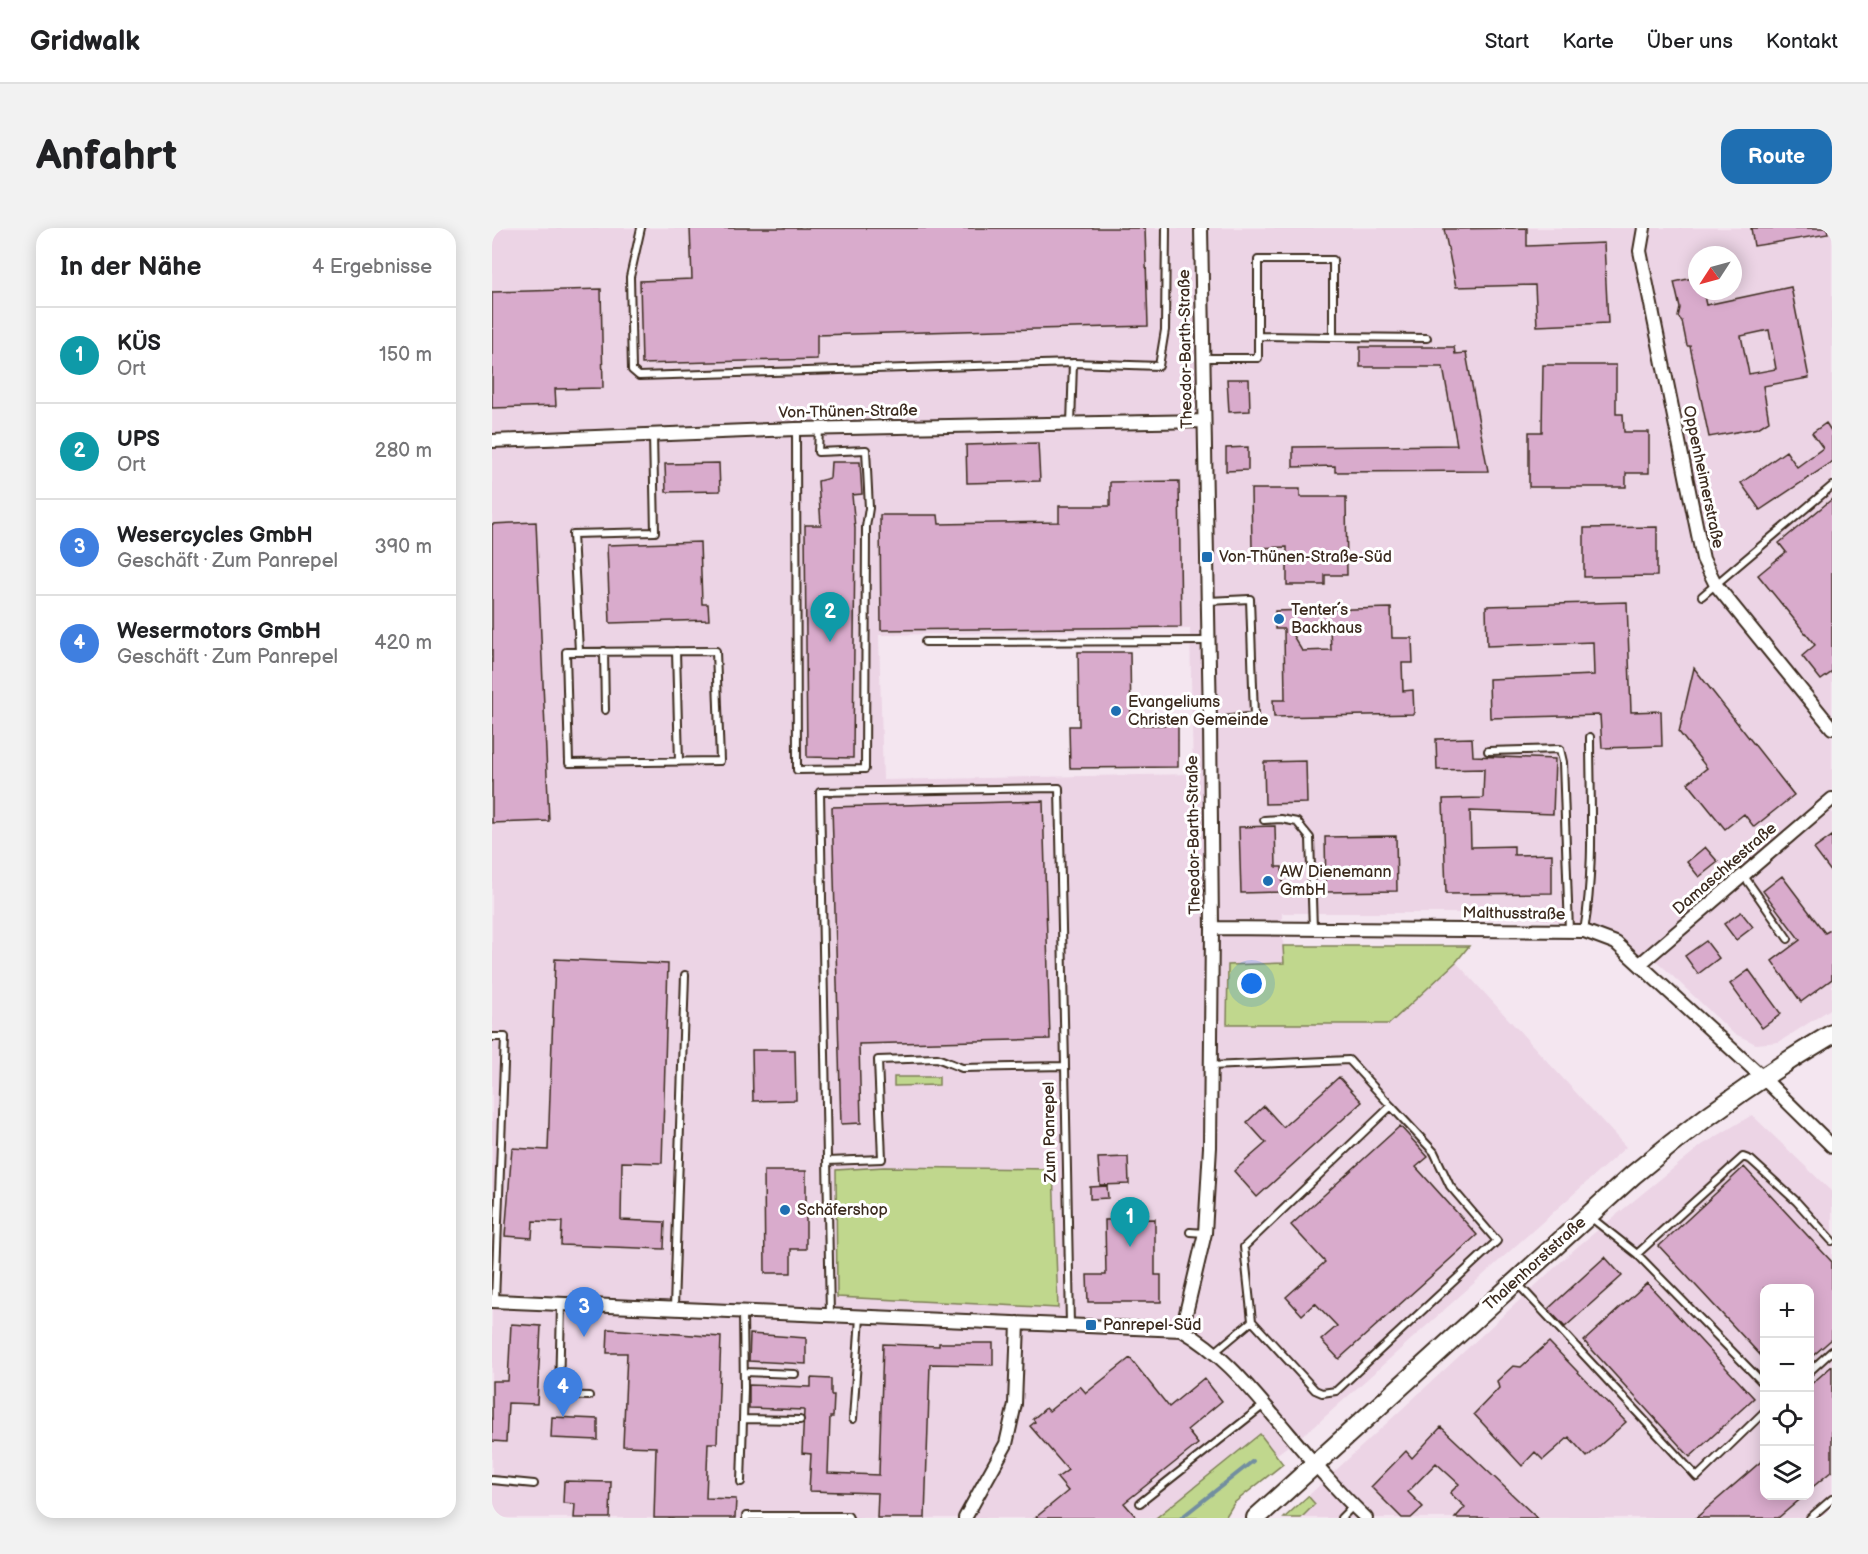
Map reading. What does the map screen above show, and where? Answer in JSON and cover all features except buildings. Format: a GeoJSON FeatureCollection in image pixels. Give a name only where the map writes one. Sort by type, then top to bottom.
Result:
{"type":"FeatureCollection","features":[{"type":"Feature","properties":{"kind":"main road","name":"Thalenhorststraße"},"geometry":{"type":"LineString","coordinates":[[1256,1518],[1589,1215],[1692,1126],[1761,1077],[1832,1034]]}},
{"type":"Feature","properties":{"kind":"street","name":"Theodor-Barth-Straße"},"geometry":{"type":"LineString","coordinates":[[1182,1330],[1205,1233],[1210,1066],[1212,928],[1210,722],[1201,228]]}},
{"type":"Feature","properties":{"kind":"street","name":"Oppenheimerstraße"},"geometry":{"type":"LineString","coordinates":[[1644,228],[1640,252],[1703,559],[1716,585],[1832,728]]}},
{"type":"Feature","properties":{"kind":"street","name":"Von-Thünen-Straße"},"geometry":{"type":"LineString","coordinates":[[492,441],[819,428],[1204,421]]}},
{"type":"Feature","properties":{"kind":"street","name":"Damaschkestraße"},"geometry":{"type":"LineString","coordinates":[[1640,964],[1832,799]]}},
{"type":"Feature","properties":{"kind":"street","name":"Malthusstraße"},"geometry":{"type":"LineString","coordinates":[[1212,928],[1569,931],[1584,932],[1616,943],[1832,1146]]}},
{"type":"Feature","properties":{"kind":"street"},"geometry":{"type":"LineString","coordinates":[[494,1301],[1182,1330],[1215,1352],[1314,1464],[1366,1518]]}},
{"type":"Feature","properties":{"kind":"street"},"geometry":{"type":"LineString","coordinates":[[965,1518],[1006,1444],[1016,1404],[1018,1323]]}},
{"type":"Feature","properties":{"kind":"lane"},"geometry":{"type":"LineString","coordinates":[[641,228],[630,277],[632,370],[639,376],[1073,363],[1159,366],[1165,330],[1166,228]]}},
{"type":"Feature","properties":{"kind":"lane"},"geometry":{"type":"LineString","coordinates":[[1203,358],[1258,358],[1258,260],[1333,260],[1333,337]]}},
{"type":"Feature","properties":{"kind":"lane"},"geometry":{"type":"LineString","coordinates":[[1258,336],[1427,338]]}},
{"type":"Feature","properties":{"kind":"lane"},"geometry":{"type":"LineString","coordinates":[[1071,424],[1073,363]]}},
{"type":"Feature","properties":{"kind":"lane"},"geometry":{"type":"LineString","coordinates":[[796,429],[797,770],[865,769],[866,527],[869,508],[866,450],[818,452],[819,428]]}},
{"type":"Feature","properties":{"kind":"lane"},"geometry":{"type":"LineString","coordinates":[[579,651],[573,534],[655,532],[653,434]]}},
{"type":"Feature","properties":{"kind":"lane"},"geometry":{"type":"LineString","coordinates":[[1702,596],[1832,486]]}},
{"type":"Feature","properties":{"kind":"lane"},"geometry":{"type":"LineString","coordinates":[[1208,601],[1250,599],[1254,716],[1210,722]]}},
{"type":"Feature","properties":{"kind":"lane"},"geometry":{"type":"LineString","coordinates":[[925,642],[1208,641]]}},
{"type":"Feature","properties":{"kind":"lane"},"geometry":{"type":"LineString","coordinates":[[579,651],[716,651],[720,761],[569,764],[566,652],[579,651]]}},
{"type":"Feature","properties":{"kind":"lane"},"geometry":{"type":"LineString","coordinates":[[604,651],[605,710]]}},
{"type":"Feature","properties":{"kind":"lane"},"geometry":{"type":"LineString","coordinates":[[676,651],[679,762]]}},
{"type":"Feature","properties":{"kind":"lane"},"geometry":{"type":"LineString","coordinates":[[1584,932],[1590,873],[1590,737]]}},
{"type":"Feature","properties":{"kind":"lane"},"geometry":{"type":"LineString","coordinates":[[1488,751],[1560,749],[1563,762],[1569,931]]}},
{"type":"Feature","properties":{"kind":"lane"},"geometry":{"type":"LineString","coordinates":[[830,1316],[820,792],[1059,788],[1065,1066]]}},
{"type":"Feature","properties":{"kind":"lane"},"geometry":{"type":"LineString","coordinates":[[1264,820],[1281,819],[1297,822],[1310,838],[1313,929]]}},
{"type":"Feature","properties":{"kind":"lane"},"geometry":{"type":"LineString","coordinates":[[1743,875],[1788,939]]}},
{"type":"Feature","properties":{"kind":"lane"},"geometry":{"type":"LineString","coordinates":[[674,1309],[685,975]]}},
{"type":"Feature","properties":{"kind":"lane"},"geometry":{"type":"LineString","coordinates":[[492,1037],[505,1037],[494,1301]]}},
{"type":"Feature","properties":{"kind":"lane","name":"Zum Panrepel"},"geometry":{"type":"LineString","coordinates":[[827,1161],[882,1159],[878,1060],[937,1058],[962,1068],[1065,1066],[1071,1324]]}},
{"type":"Feature","properties":{"kind":"lane"},"geometry":{"type":"LineString","coordinates":[[1210,1066],[1349,1060],[1392,1106],[1434,1152],[1450,1186],[1497,1241],[1336,1391],[1322,1393],[1315,1390],[1252,1321],[1244,1247],[1392,1106]]}},
{"type":"Feature","properties":{"kind":"lane"},"geometry":{"type":"LineString","coordinates":[[1637,1254],[1743,1157],[1751,1160],[1796,1201],[1832,1240]]}},
{"type":"Feature","properties":{"kind":"lane"},"geometry":{"type":"LineString","coordinates":[[1589,1215],[1637,1254],[1760,1380]]}},
{"type":"Feature","properties":{"kind":"lane"},"geometry":{"type":"LineString","coordinates":[[1190,1232],[1205,1233]]}},
{"type":"Feature","properties":{"kind":"lane"},"geometry":{"type":"LineString","coordinates":[[1515,1282],[1697,1477],[1760,1416]]}},
{"type":"Feature","properties":{"kind":"lane"},"geometry":{"type":"LineString","coordinates":[[561,1304],[559,1395],[590,1396]]}},
{"type":"Feature","properties":{"kind":"lane"},"geometry":{"type":"LineString","coordinates":[[741,1482],[743,1312]]}},
{"type":"Feature","properties":{"kind":"lane"},"geometry":{"type":"LineString","coordinates":[[853,1419],[860,1317]]}},
{"type":"Feature","properties":{"kind":"lane"},"geometry":{"type":"LineString","coordinates":[[1215,1352],[1252,1321]]}},
{"type":"Feature","properties":{"kind":"lane"},"geometry":{"type":"LineString","coordinates":[[1814,1367],[1832,1351]]}},
{"type":"Feature","properties":{"kind":"lane"},"geometry":{"type":"LineString","coordinates":[[744,1372],[795,1374]]}},
{"type":"Feature","properties":{"kind":"lane"},"geometry":{"type":"LineString","coordinates":[[1140,1503],[1264,1405]]}},
{"type":"Feature","properties":{"kind":"lane"},"geometry":{"type":"LineString","coordinates":[[743,1419],[800,1420]]}},
{"type":"Feature","properties":{"kind":"lane"},"geometry":{"type":"LineString","coordinates":[[492,1480],[534,1484]]}},
{"type":"Feature","properties":{"kind":"lane"},"geometry":{"type":"LineString","coordinates":[[1810,1518],[1832,1499]]}},
{"type":"Feature","properties":{"kind":"lane"},"geometry":{"type":"LineString","coordinates":[[1341,1518],[1353,1506]]}},
{"type":"Feature","properties":{"kind":"lane"},"geometry":{"type":"LineString","coordinates":[[746,1518],[746,1516],[849,1518]]}},
{"type":"Feature","properties":{"kind":"shaded area"},"geometry":{"type":"Polygon","coordinates":[[[492,228],[1832,228],[1832,1008],[1779,1042],[1756,1044],[1733,1033],[1646,951],[1639,956],[1618,936],[1588,926],[1501,913],[1282,913],[1284,963],[1228,965],[1228,1024],[1389,1024],[1456,962],[1626,1147],[1318,1423],[1276,1455],[1259,1434],[1156,1518],[492,1518],[492,228]],[[1190,629],[879,635],[883,780],[1193,774],[1190,629]],[[884,1167],[836,1171],[837,1297],[1053,1169],[983,1170],[884,1167]]]}},
{"type":"Feature","properties":{"kind":"shaded area"},"geometry":{"type":"Polygon","coordinates":[[[1752,1115],[1832,1192],[1832,1518],[1301,1518],[1315,1504],[1308,1496],[1577,1247],[1702,1145],[1752,1115]]]}},
{"type":"Feature","properties":{"kind":"green space"},"geometry":{"type":"Polygon","coordinates":[[[1283,946],[1469,946],[1456,962],[1389,1024],[1227,1024],[1228,965],[1284,963],[1283,946]]]}},
{"type":"Feature","properties":{"kind":"green space"},"geometry":{"type":"Polygon","coordinates":[[[894,1077],[939,1077],[939,1085],[894,1086],[894,1077]]]}},
{"type":"Feature","properties":{"kind":"green space"},"geometry":{"type":"Polygon","coordinates":[[[884,1167],[1053,1169],[1058,1308],[837,1297],[836,1170],[884,1167]]]}},
{"type":"Feature","properties":{"kind":"green space"},"geometry":{"type":"Polygon","coordinates":[[[1260,1434],[1283,1464],[1234,1503],[1225,1518],[1156,1518],[1260,1434]]]}},
{"type":"Feature","properties":{"kind":"green space"},"geometry":{"type":"Polygon","coordinates":[[[1308,1496],[1315,1504],[1301,1518],[1284,1518],[1308,1496]]]}},
{"type":"Feature","properties":{"kind":"waterway"},"geometry":{"type":"LineString","coordinates":[[1181,1518],[1253,1461]]}},
{"type":"Feature","properties":{"kind":"place","name":"Von-Thünen-Straße-Süd"},"geometry":{"type":"Point","coordinates":[1207,557]}},
{"type":"Feature","properties":{"kind":"place","name":"Tenter´s Backhaus"},"geometry":{"type":"Point","coordinates":[1279,619]}},
{"type":"Feature","properties":{"kind":"place","name":"UPS"},"geometry":{"type":"Point","coordinates":[830,642]}},
{"type":"Feature","properties":{"kind":"place","name":"Evangeliums Christen Gemeinde"},"geometry":{"type":"Point","coordinates":[1116,711]}},
{"type":"Feature","properties":{"kind":"place","name":"AW Dienemann GmbH"},"geometry":{"type":"Point","coordinates":[1268,881]}},
{"type":"Feature","properties":{"kind":"place","name":"Schäfershop"},"geometry":{"type":"Point","coordinates":[785,1210]}},
{"type":"Feature","properties":{"kind":"place","name":"KÜS"},"geometry":{"type":"Point","coordinates":[1130,1247]}},
{"type":"Feature","properties":{"kind":"place","name":"Panrepel-Süd"},"geometry":{"type":"Point","coordinates":[1091,1325]}},
{"type":"Feature","properties":{"kind":"place","name":"Wesercycles GmbH"},"geometry":{"type":"Point","coordinates":[584,1337]}},
{"type":"Feature","properties":{"kind":"place","name":"Wesermotors GmbH"},"geometry":{"type":"Point","coordinates":[563,1417]}}]}
